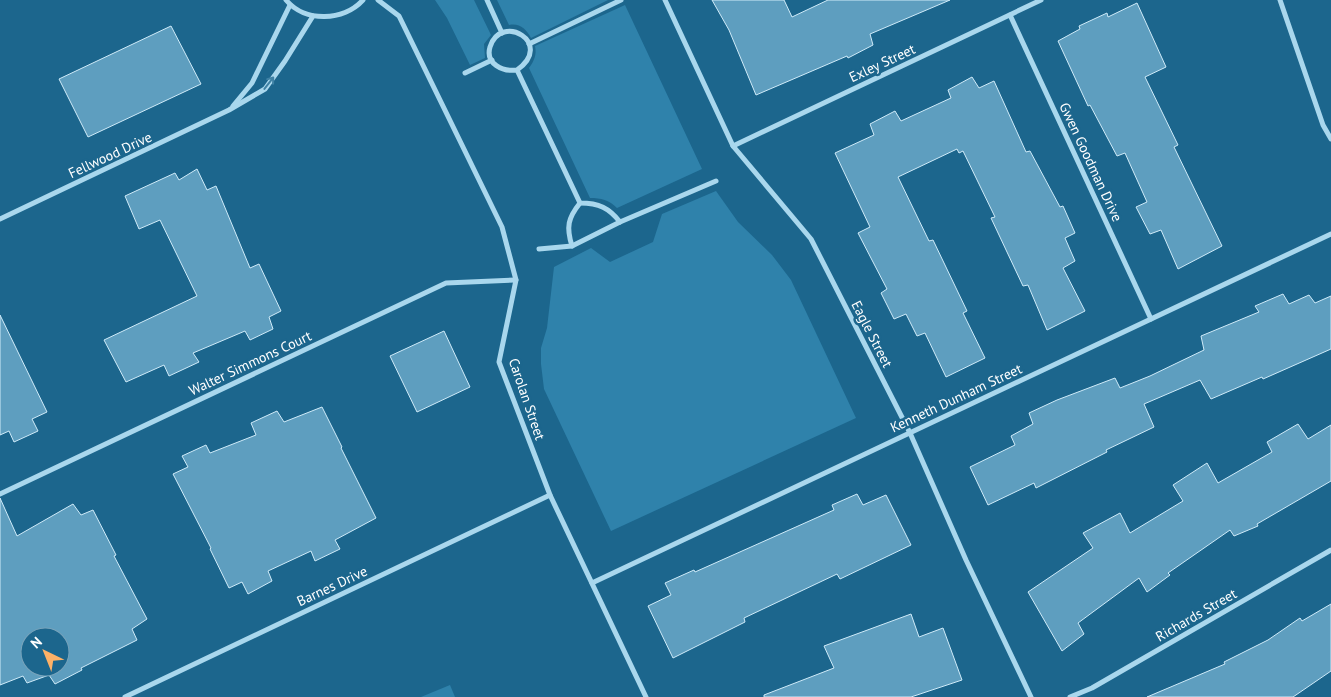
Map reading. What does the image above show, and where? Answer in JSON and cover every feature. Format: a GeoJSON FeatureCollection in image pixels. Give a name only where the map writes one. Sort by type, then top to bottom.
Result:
{"type":"FeatureCollection","features":[{"type":"Feature","properties":{"kind":"street"},"geometry":{"type":"LineString","coordinates":[[288,2],[313,16],[330,16],[345,13],[359,5],[363,0]]}},
{"type":"Feature","properties":{"kind":"street","name":"Carolan Street"},"geometry":{"type":"LineString","coordinates":[[378,0],[400,16],[502,228],[516,280],[499,362],[550,495],[646,697]]}},
{"type":"Feature","properties":{"kind":"street"},"geometry":{"type":"LineString","coordinates":[[487,0],[502,33]]}},
{"type":"Feature","properties":{"kind":"street"},"geometry":{"type":"LineString","coordinates":[[529,44],[621,0]]}},
{"type":"Feature","properties":{"kind":"street","name":"Eagle Street"},"geometry":{"type":"LineString","coordinates":[[665,0],[733,146],[811,239],[910,433],[966,560],[1031,697]]}},
{"type":"Feature","properties":{"kind":"street","name":"Exley Street"},"geometry":{"type":"LineString","coordinates":[[733,146],[1041,0]]}},
{"type":"Feature","properties":{"kind":"street"},"geometry":{"type":"LineString","coordinates":[[1280,0],[1323,125],[1331,139]]}},
{"type":"Feature","properties":{"kind":"street","name":"Fellwood Drive"},"geometry":{"type":"LineString","coordinates":[[229,110],[252,83],[288,2]]}},
{"type":"Feature","properties":{"kind":"street","name":"Gwen Goodman Drive"},"geometry":{"type":"LineString","coordinates":[[1010,15],[1151,319]]}},
{"type":"Feature","properties":{"kind":"street","name":"Fellwood Drive"},"geometry":{"type":"LineString","coordinates":[[0,219],[229,110],[264,89],[285,61],[313,16]]}},
{"type":"Feature","properties":{"kind":"street"},"geometry":{"type":"LineString","coordinates":[[511,31],[519,33],[529,44],[530,53],[528,60],[517,70],[509,71],[496,66],[489,54],[495,38],[502,33],[511,31]]}},
{"type":"Feature","properties":{"kind":"street"},"geometry":{"type":"LineString","coordinates":[[465,73],[492,60]]}},
{"type":"Feature","properties":{"kind":"street"},"geometry":{"type":"LineString","coordinates":[[517,70],[580,203]]}},
{"type":"Feature","properties":{"kind":"street"},"geometry":{"type":"LineString","coordinates":[[539,250],[572,246],[620,222],[716,181]]}},
{"type":"Feature","properties":{"kind":"street"},"geometry":{"type":"LineString","coordinates":[[580,203],[592,203],[602,206],[620,222]]}},
{"type":"Feature","properties":{"kind":"street"},"geometry":{"type":"LineString","coordinates":[[572,246],[569,224],[572,214],[580,203]]}},
{"type":"Feature","properties":{"kind":"street","name":"Kenneth Dunham Street"},"geometry":{"type":"LineString","coordinates":[[592,583],[1331,234]]}},
{"type":"Feature","properties":{"kind":"street","name":"Walter Simmons Court"},"geometry":{"type":"LineString","coordinates":[[0,494],[446,283],[516,280]]}},
{"type":"Feature","properties":{"kind":"street","name":"Barnes Drive"},"geometry":{"type":"LineString","coordinates":[[125,697],[550,495]]}},
{"type":"Feature","properties":{"kind":"street","name":"Richards Street"},"geometry":{"type":"LineString","coordinates":[[1070,697],[1092,688],[1331,550]]}},
{"type":"Feature","properties":{"kind":"shaded area"},"geometry":{"type":"Polygon","coordinates":[[[435,0],[474,0],[491,35],[484,44],[485,58],[470,65],[447,18],[435,0]]]}},
{"type":"Feature","properties":{"kind":"shaded area"},"geometry":{"type":"Polygon","coordinates":[[[497,0],[608,0],[531,38],[522,27],[509,25],[497,0]]]}},
{"type":"Feature","properties":{"kind":"shaded area"},"geometry":{"type":"Polygon","coordinates":[[[625,5],[702,169],[617,208],[605,200],[590,198],[529,68],[535,58],[535,46],[625,5]]]}},
{"type":"Feature","properties":{"kind":"shaded area"},"geometry":{"type":"Polygon","coordinates":[[[716,191],[738,222],[772,255],[791,280],[856,418],[611,531],[544,389],[541,348],[547,328],[554,267],[591,248],[610,262],[653,242],[662,214],[716,191]]]}},
{"type":"Feature","properties":{"kind":"shaded area"},"geometry":{"type":"Polygon","coordinates":[[[450,685],[455,697],[421,697],[450,685]]]}},
{"type":"Feature","properties":{"kind":"building"},"geometry":{"type":"Polygon","coordinates":[[[712,0],[784,0],[792,17],[828,0],[950,0],[870,34],[873,45],[848,58],[847,56],[756,95],[729,30],[712,0]]]}},
{"type":"Feature","properties":{"kind":"building"},"geometry":{"type":"Polygon","coordinates":[[[1137,3],[1166,67],[1145,77],[1178,145],[1174,147],[1222,246],[1178,269],[1161,230],[1150,234],[1136,207],[1147,202],[1125,153],[1117,156],[1090,105],[1088,106],[1058,41],[1080,29],[1079,26],[1107,13],[1108,17],[1137,3]]]}},
{"type":"Feature","properties":{"kind":"building"},"geometry":{"type":"Polygon","coordinates":[[[171,26],[201,84],[88,137],[59,79],[171,26]]]}},
{"type":"Feature","properties":{"kind":"building"},"geometry":{"type":"Polygon","coordinates":[[[972,77],[979,88],[994,81],[1026,152],[1030,151],[1060,207],[1063,206],[1075,233],[1065,238],[1075,261],[1063,268],[1085,311],[1047,330],[1028,285],[1023,286],[991,218],[995,217],[963,151],[959,153],[957,149],[898,177],[929,241],[933,240],[967,311],[963,313],[985,358],[946,377],[925,333],[917,336],[906,314],[894,319],[881,293],[887,289],[858,233],[870,227],[835,153],[874,135],[870,124],[895,111],[901,121],[951,98],[948,90],[972,77]]]}},
{"type":"Feature","properties":{"kind":"building"},"geometry":{"type":"Polygon","coordinates":[[[197,169],[207,190],[216,186],[250,268],[259,264],[281,311],[269,317],[273,329],[250,340],[245,331],[193,353],[199,362],[169,376],[164,365],[126,382],[104,340],[197,296],[160,220],[139,229],[125,196],[175,173],[179,180],[197,169]]]}},
{"type":"Feature","properties":{"kind":"building"},"geometry":{"type":"Polygon","coordinates":[[[1283,294],[1289,304],[1309,295],[1315,303],[1331,296],[1331,349],[1263,379],[1262,377],[1211,399],[1200,380],[1144,404],[1154,427],[1106,450],[1107,452],[1036,488],[1034,483],[988,505],[970,467],[1015,445],[1011,436],[1033,424],[1029,413],[1115,378],[1120,388],[1150,376],[1204,350],[1201,336],[1259,312],[1255,306],[1283,294]]]}},
{"type":"Feature","properties":{"kind":"building"},"geometry":{"type":"Polygon","coordinates":[[[0,315],[47,412],[32,419],[38,431],[14,442],[9,431],[0,435],[0,315]]]}},
{"type":"Feature","properties":{"kind":"building"},"geometry":{"type":"Polygon","coordinates":[[[444,331],[470,387],[417,412],[390,356],[444,331]]]}},
{"type":"Feature","properties":{"kind":"building"},"geometry":{"type":"Polygon","coordinates":[[[322,407],[376,518],[335,540],[340,549],[315,561],[311,551],[268,571],[272,581],[248,594],[242,582],[229,588],[173,474],[188,467],[182,456],[206,445],[210,453],[256,435],[251,423],[277,411],[284,422],[322,407]]]}},
{"type":"Feature","properties":{"kind":"building"},"geometry":{"type":"Polygon","coordinates":[[[1298,424],[1308,439],[1331,425],[1331,481],[1257,524],[1258,526],[1234,536],[1230,530],[1168,573],[1170,575],[1147,592],[1139,578],[1078,623],[1084,634],[1062,651],[1028,592],[1093,548],[1083,533],[1120,513],[1130,533],[1183,501],[1173,485],[1207,463],[1218,483],[1272,452],[1267,442],[1298,424]]]}},
{"type":"Feature","properties":{"kind":"building"},"geometry":{"type":"Polygon","coordinates":[[[857,494],[863,505],[886,495],[911,545],[840,579],[837,574],[744,618],[745,622],[673,658],[648,606],[671,595],[665,583],[694,570],[695,572],[834,510],[832,505],[857,494]]]}},
{"type":"Feature","properties":{"kind":"building"},"geometry":{"type":"Polygon","coordinates":[[[0,498],[17,536],[73,504],[81,515],[93,510],[116,555],[114,556],[147,619],[132,629],[137,640],[81,668],[82,670],[70,676],[70,627],[20,627],[20,677],[0,685],[0,498]]]}},
{"type":"Feature","properties":{"kind":"building"},"geometry":{"type":"Polygon","coordinates":[[[1331,604],[1331,671],[1293,697],[1147,697],[1225,664],[1224,662],[1268,640],[1300,618],[1302,621],[1331,604]]]}},
{"type":"Feature","properties":{"kind":"building"},"geometry":{"type":"Polygon","coordinates":[[[911,614],[919,637],[943,628],[962,680],[911,697],[764,697],[764,695],[834,668],[824,646],[911,614]]]}},
{"type":"Feature","properties":{"kind":"building"},"geometry":{"type":"Polygon","coordinates":[[[24,677],[44,677],[27,683],[24,677]]]}},
{"type":"Feature","properties":{"kind":"building"},"geometry":{"type":"Polygon","coordinates":[[[50,677],[68,677],[55,684],[50,677]]]}}]}
